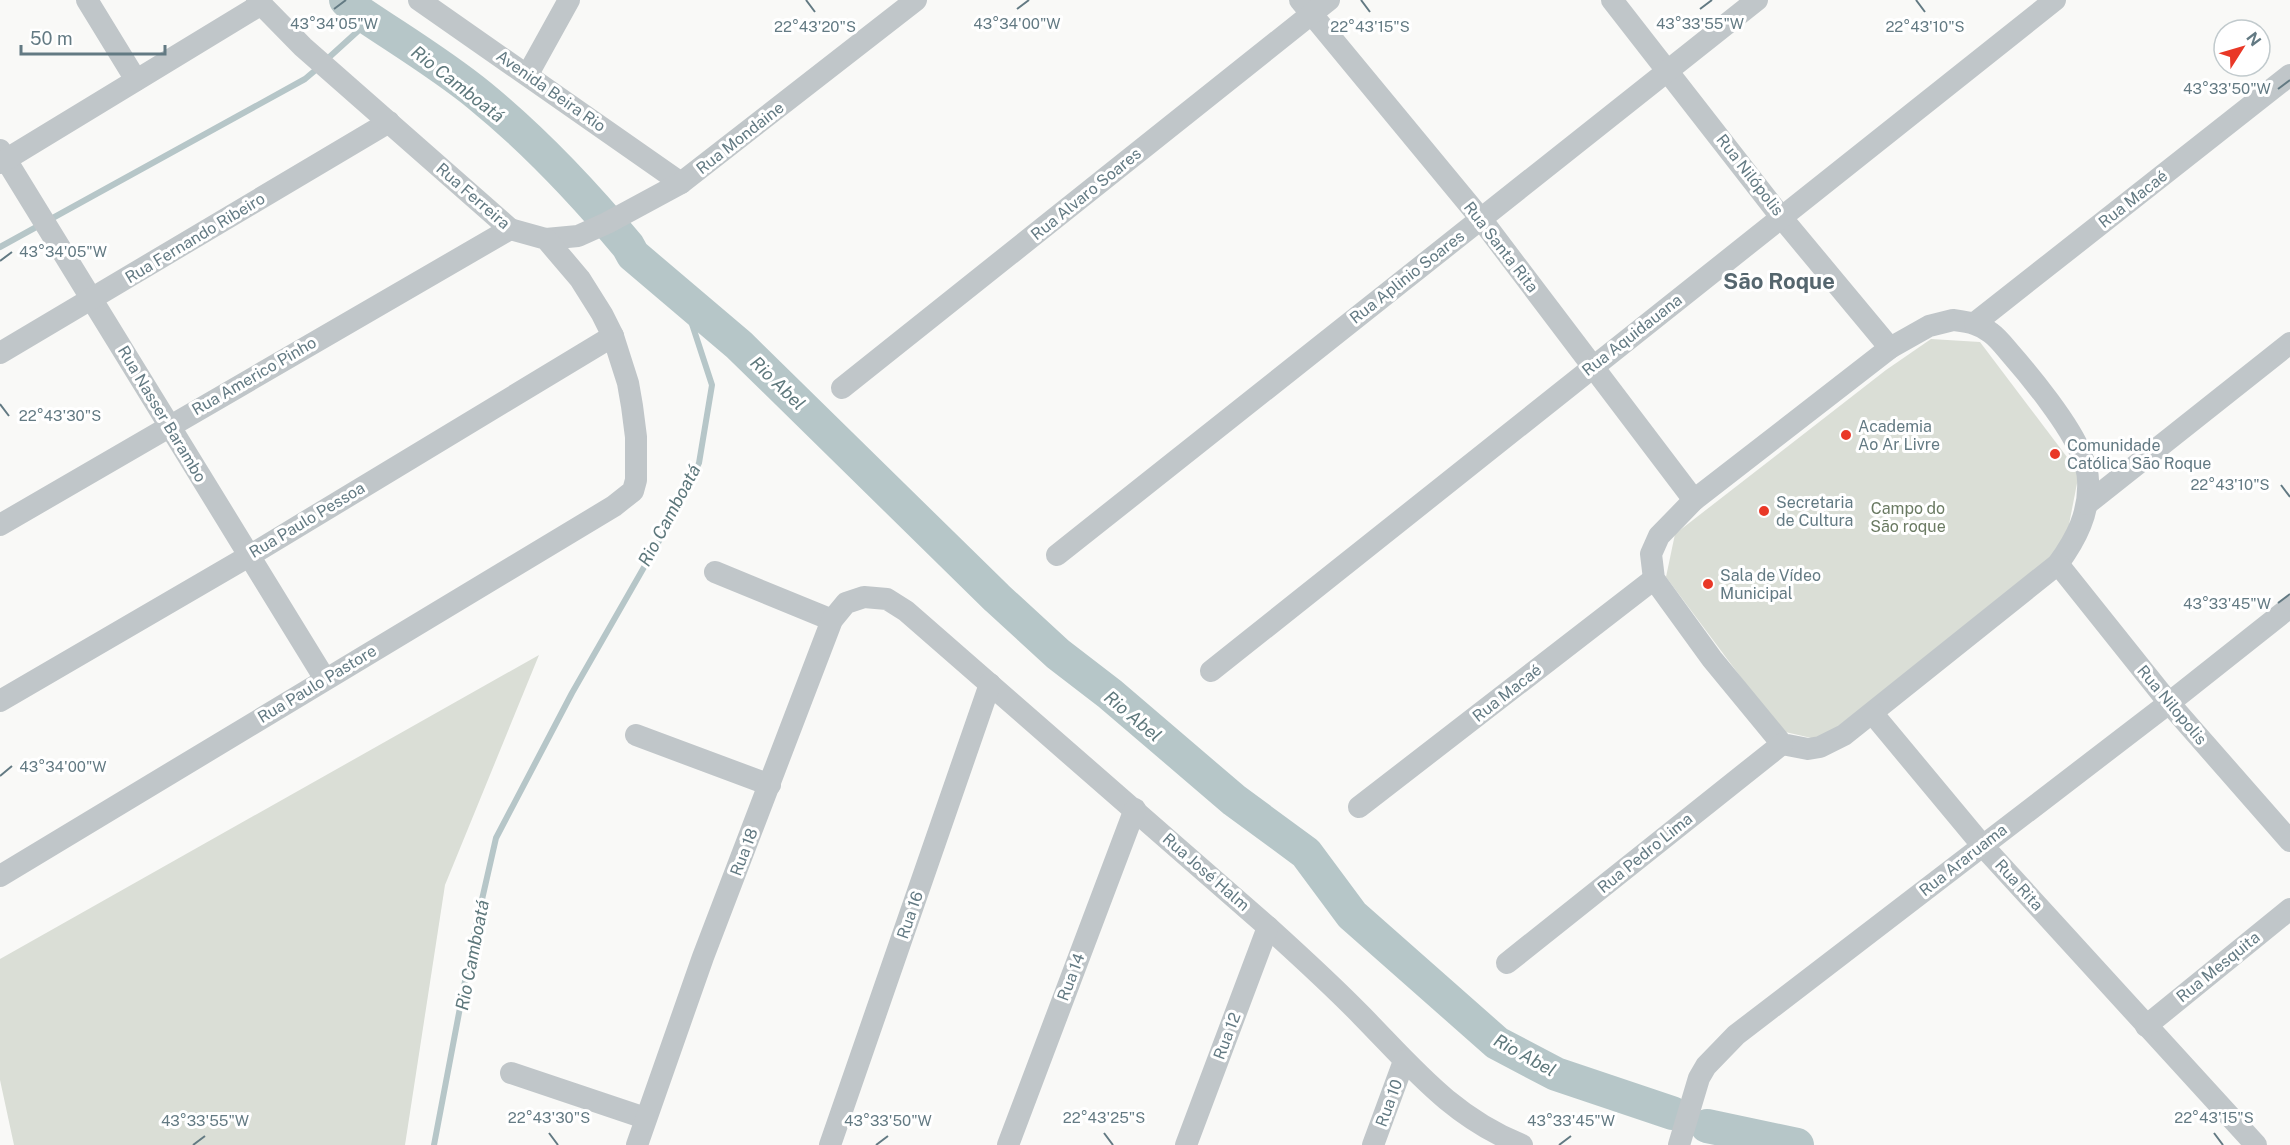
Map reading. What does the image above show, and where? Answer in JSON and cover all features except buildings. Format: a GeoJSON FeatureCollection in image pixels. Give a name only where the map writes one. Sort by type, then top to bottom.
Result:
{"type":"FeatureCollection","features":[{"type":"Feature","properties":{"kind":"street"},"geometry":{"type":"LineString","coordinates":[[87,0],[136,80]]}},
{"type":"Feature","properties":{"kind":"street","name":"Avenida Beira Rio"},"geometry":{"type":"LineString","coordinates":[[419,0],[681,183]]}},
{"type":"Feature","properties":{"kind":"street"},"geometry":{"type":"LineString","coordinates":[[528,75],[569,0]]}},
{"type":"Feature","properties":{"kind":"street","name":"Rua Mondaine"},"geometry":{"type":"LineString","coordinates":[[546,239],[578,236],[681,183],[916,0]]}},
{"type":"Feature","properties":{"kind":"street","name":"Rua Nilópolis"},"geometry":{"type":"LineString","coordinates":[[1612,0],[1782,217],[1890,348]]}},
{"type":"Feature","properties":{"kind":"street","name":"Rua Aplinio Soares"},"geometry":{"type":"LineString","coordinates":[[1057,555],[1757,0]]}},
{"type":"Feature","properties":{"kind":"street","name":"Rua Aquidauana"},"geometry":{"type":"LineString","coordinates":[[1211,671],[2055,0]]}},
{"type":"Feature","properties":{"kind":"street"},"geometry":{"type":"LineString","coordinates":[[2,157],[136,80],[258,2]]}},
{"type":"Feature","properties":{"kind":"street","name":"Rua Ferreira"},"geometry":{"type":"LineString","coordinates":[[258,2],[303,47],[510,229],[546,239]]}},
{"type":"Feature","properties":{"kind":"street","name":"Rua Santa Rita"},"geometry":{"type":"LineString","coordinates":[[1314,5],[1481,219],[1694,500]]}},
{"type":"Feature","properties":{"kind":"street","name":"Rua Alvaro Soares"},"geometry":{"type":"LineString","coordinates":[[842,388],[1314,5]]}},
{"type":"Feature","properties":{"kind":"street","name":"Rua Macaé"},"geometry":{"type":"LineString","coordinates":[[1976,323],[2290,75]]}},
{"type":"Feature","properties":{"kind":"street","name":"Rua Fernando Ribeiro"},"geometry":{"type":"LineString","coordinates":[[0,353],[389,122]]}},
{"type":"Feature","properties":{"kind":"street","name":"Rua Nasser Barambo"},"geometry":{"type":"LineString","coordinates":[[2,157],[54,237],[324,679]]}},
{"type":"Feature","properties":{"kind":"street","name":"Rua Americo Pinho"},"geometry":{"type":"LineString","coordinates":[[0,525],[510,229]]}},
{"type":"Feature","properties":{"kind":"street"},"geometry":{"type":"LineString","coordinates":[[546,239],[580,279],[603,314],[614,336]]}},
{"type":"Feature","properties":{"kind":"street"},"geometry":{"type":"LineString","coordinates":[[1953,320],[1976,323],[1993,333],[2018,362],[2064,423],[2081,452],[2088,478],[2087,504],[2081,526],[2073,543],[2058,564],[1873,714],[1844,735],[1820,747],[1808,749],[1782,744],[1712,659],[1654,579],[1652,554],[1659,536],[1694,500],[1890,348],[1929,326],[1953,320]]}},
{"type":"Feature","properties":{"kind":"street","name":"Rua Paulo Pastore"},"geometry":{"type":"LineString","coordinates":[[0,876],[614,506],[633,491],[636,480],[636,437],[628,382],[614,336]]}},
{"type":"Feature","properties":{"kind":"street","name":"Rua Paulo Pessoa"},"geometry":{"type":"LineString","coordinates":[[0,701],[614,336]]}},
{"type":"Feature","properties":{"kind":"street"},"geometry":{"type":"LineString","coordinates":[[2087,504],[2290,343]]}},
{"type":"Feature","properties":{"kind":"street","name":"Rua Nilopolis"},"geometry":{"type":"LineString","coordinates":[[2058,564],[2169,703],[2290,841]]}},
{"type":"Feature","properties":{"kind":"street"},"geometry":{"type":"LineString","coordinates":[[715,572],[832,620]]}},
{"type":"Feature","properties":{"kind":"street","name":"Rua Macaé"},"geometry":{"type":"LineString","coordinates":[[1359,807],[1654,579]]}},
{"type":"Feature","properties":{"kind":"street","name":"Rua 18"},"geometry":{"type":"LineString","coordinates":[[637,1145],[703,957],[832,620],[846,603],[864,597],[887,599]]}},
{"type":"Feature","properties":{"kind":"street","name":"Rua José Halm"},"geometry":{"type":"LineString","coordinates":[[887,599],[906,611],[1268,927],[1320,974],[1404,1060],[1456,1109],[1486,1128],[1522,1145]]}},
{"type":"Feature","properties":{"kind":"street","name":"Rua Araruama"},"geometry":{"type":"LineString","coordinates":[[1679,1145],[1699,1078],[1706,1065],[1736,1035],[2169,703],[2290,607]]}},
{"type":"Feature","properties":{"kind":"street","name":"Rua 16"},"geometry":{"type":"LineString","coordinates":[[830,1145],[990,684]]}},
{"type":"Feature","properties":{"kind":"street","name":"Rua Rita"},"geometry":{"type":"LineString","coordinates":[[1873,714],[1982,845],[2146,1026]]}},
{"type":"Feature","properties":{"kind":"street"},"geometry":{"type":"LineString","coordinates":[[636,735],[770,785]]}},
{"type":"Feature","properties":{"kind":"street","name":"Rua Pedro Lima"},"geometry":{"type":"LineString","coordinates":[[1507,963],[1782,744]]}},
{"type":"Feature","properties":{"kind":"street","name":"Rua 14"},"geometry":{"type":"LineString","coordinates":[[1008,1145],[1135,809]]}},
{"type":"Feature","properties":{"kind":"street","name":"Rua Mesquita"},"geometry":{"type":"LineString","coordinates":[[2146,1026],[2290,909]]}},
{"type":"Feature","properties":{"kind":"street","name":"Rua 12"},"geometry":{"type":"LineString","coordinates":[[1186,1145],[1268,927]]}},
{"type":"Feature","properties":{"kind":"street"},"geometry":{"type":"LineString","coordinates":[[2146,1026],[2256,1145]]}},
{"type":"Feature","properties":{"kind":"street","name":"Rua 10"},"geometry":{"type":"LineString","coordinates":[[1373,1145],[1404,1060]]}},
{"type":"Feature","properties":{"kind":"street"},"geometry":{"type":"LineString","coordinates":[[511,1073],[645,1118]]}},
{"type":"Feature","properties":{"kind":"green space","name":"Campo do São roque"},"geometry":{"type":"Polygon","coordinates":[[[1931,339],[1980,342],[2079,473],[2066,540],[2059,558],[1820,740],[1781,731],[1666,577],[1675,534],[1886,370],[1931,339]]]}},
{"type":"Feature","properties":{"kind":"green space"},"geometry":{"type":"Polygon","coordinates":[[[539,655],[445,885],[405,1145],[14,1145],[0,1080],[0,959],[539,655]]]}},
{"type":"Feature","properties":{"kind":"waterway"},"geometry":{"type":"LineString","coordinates":[[325,61],[358,31],[340,0]]}},
{"type":"Feature","properties":{"kind":"waterway","name":"Rio Abel"},"geometry":{"type":"LineString","coordinates":[[346,0],[356,10],[465,84],[520,131],[594,206],[633,255],[739,345],[997,598],[1058,654],[1110,694],[1234,800],[1306,853],[1352,915],[1497,1043],[1556,1074],[1672,1113]]}},
{"type":"Feature","properties":{"kind":"waterway"},"geometry":{"type":"LineString","coordinates":[[0,247],[305,79],[318,68]]}},
{"type":"Feature","properties":{"kind":"waterway","name":"Rio Camboatá"},"geometry":{"type":"LineString","coordinates":[[434,1145],[473,939],[496,838],[572,693],[659,541],[699,463],[712,385],[691,321],[633,255]]}},
{"type":"Feature","properties":{"kind":"waterway","name":"Rio Abel"},"geometry":{"type":"LineString","coordinates":[[1707,1126],[1797,1145]]}},
{"type":"Feature","properties":{"kind":"place","name":"Academia Ao Ar Livre"},"geometry":{"type":"Point","coordinates":[1846,435]}},
{"type":"Feature","properties":{"kind":"place","name":"Comunidade Católica São Roque"},"geometry":{"type":"Point","coordinates":[2055,454]}},
{"type":"Feature","properties":{"kind":"place","name":"Secretaria de Cultura"},"geometry":{"type":"Point","coordinates":[1764,511]}},
{"type":"Feature","properties":{"kind":"place","name":"Sala de Vídeo Municipal"},"geometry":{"type":"Point","coordinates":[1708,584]}},
{"type":"Feature","properties":{"kind":"district","name":"São Roque"},"geometry":{"type":"Point","coordinates":[1779,281]}}]}
